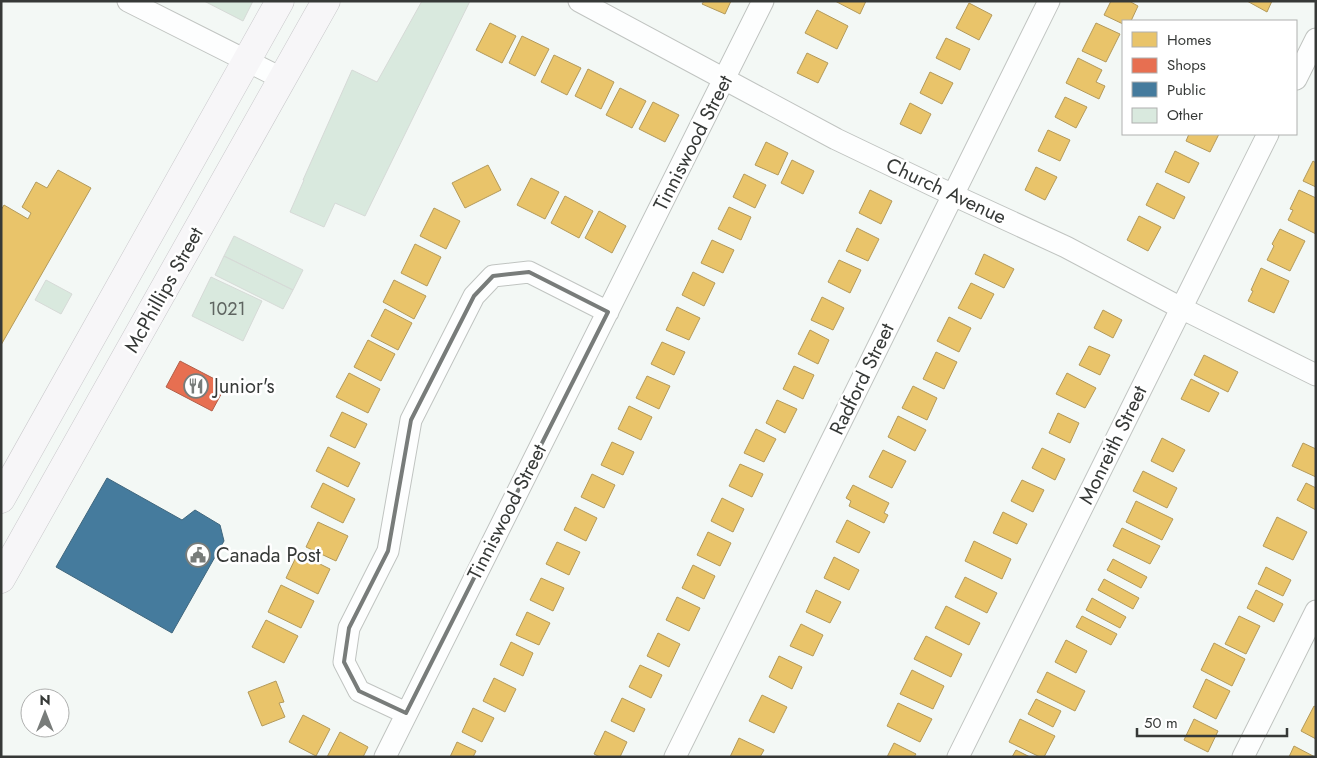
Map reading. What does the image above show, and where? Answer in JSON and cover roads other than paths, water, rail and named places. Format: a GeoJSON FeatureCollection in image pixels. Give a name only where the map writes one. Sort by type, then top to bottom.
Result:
{"type":"FeatureCollection","features":[{"type":"Feature","properties":{"kind":"main road","name":"McPhillips Street"},"geometry":{"type":"LineString","coordinates":[[1,498],[280,1]]}},
{"type":"Feature","properties":{"kind":"main road","name":"McPhillips Street"},"geometry":{"type":"LineString","coordinates":[[4,566],[326,1]]}},
{"type":"Feature","properties":{"kind":"street"},"geometry":{"type":"LineString","coordinates":[[128,1],[282,78]]}},
{"type":"Feature","properties":{"kind":"street","name":"Church Avenue"},"geometry":{"type":"LineString","coordinates":[[579,1],[836,138],[1066,247],[1181,308],[1316,375]]}},
{"type":"Feature","properties":{"kind":"street","name":"Tinniswood Street"},"geometry":{"type":"LineString","coordinates":[[385,757],[763,1]]}},
{"type":"Feature","properties":{"kind":"street","name":"Radford Street"},"geometry":{"type":"LineString","coordinates":[[675,757],[1049,1]]}},
{"type":"Feature","properties":{"kind":"street"},"geometry":{"type":"LineString","coordinates":[[1297,77],[1316,39]]}},
{"type":"Feature","properties":{"kind":"street","name":"Monreith Street"},"geometry":{"type":"LineString","coordinates":[[958,757],[1268,135]]}},
{"type":"Feature","properties":{"kind":"street"},"geometry":{"type":"LineString","coordinates":[[406,713],[359,691],[344,662],[350,628],[388,551],[411,420],[474,296],[493,276],[529,272],[608,312]]}},
{"type":"Feature","properties":{"kind":"street"},"geometry":{"type":"LineString","coordinates":[[1243,757],[1316,611]]}},
{"type":"Feature","properties":{"kind":"place","name":"Junior's"},"geometry":{"type":"Point","coordinates":[196,386]}},
{"type":"Feature","properties":{"kind":"place","name":"Canada Post"},"geometry":{"type":"Point","coordinates":[198,555]}}]}
